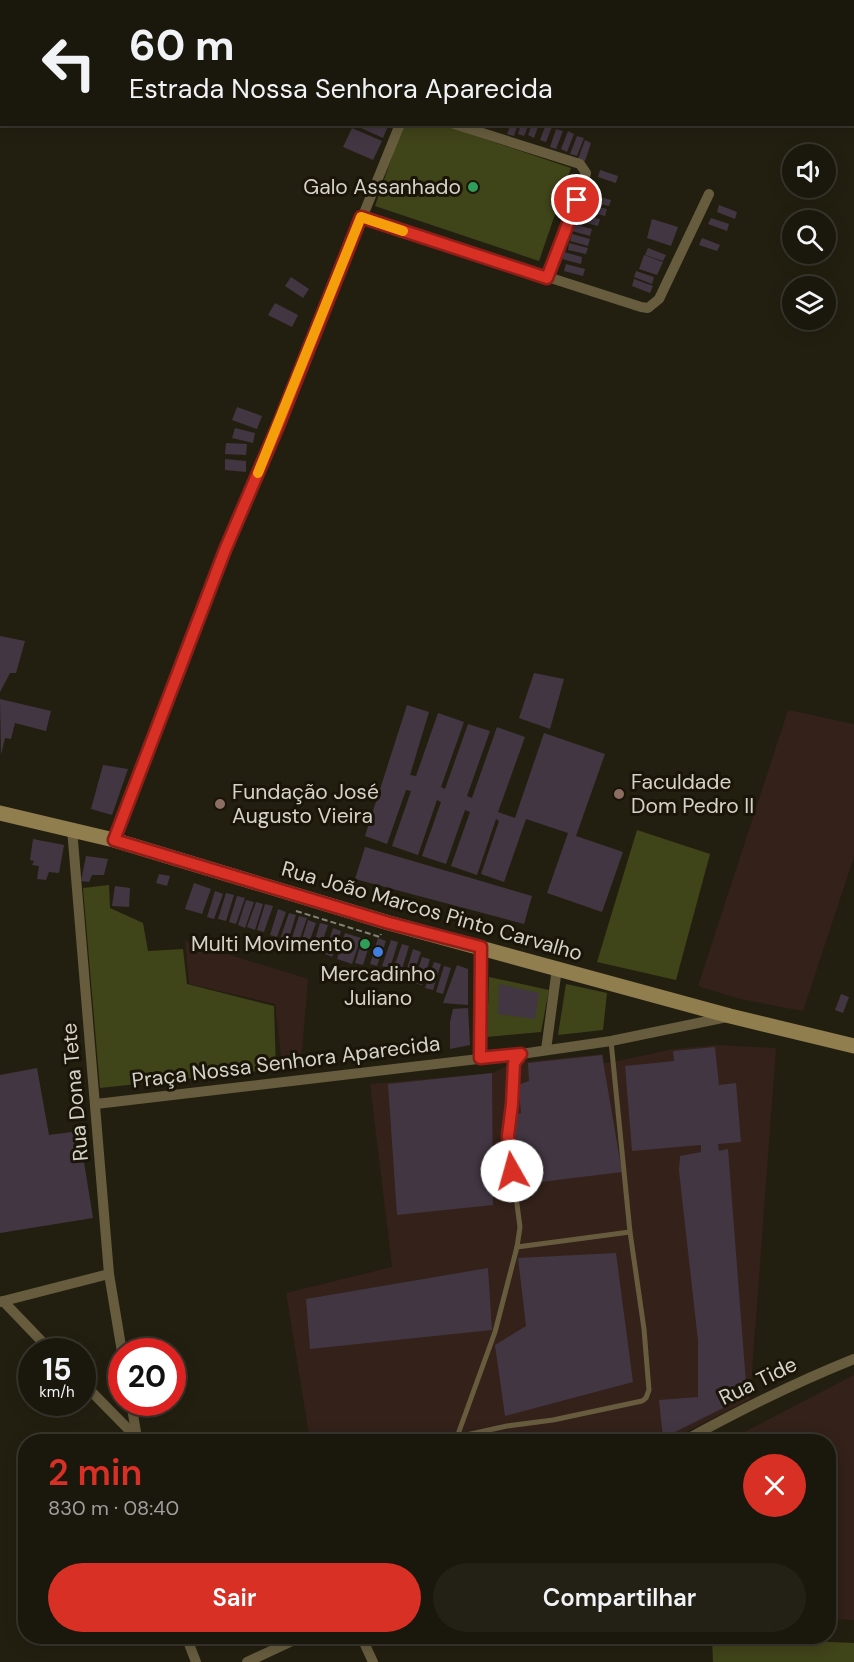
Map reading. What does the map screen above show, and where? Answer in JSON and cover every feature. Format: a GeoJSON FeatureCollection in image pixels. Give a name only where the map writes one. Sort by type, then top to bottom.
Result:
{"type":"FeatureCollection","features":[{"type":"Feature","properties":{"kind":"main road","name":"Rua João Marcos Pinto Carvalho"},"geometry":{"type":"LineString","coordinates":[[0,813],[114,840],[389,923],[730,1016],[854,1046]]}},
{"type":"Feature","properties":{"kind":"street"},"geometry":{"type":"LineString","coordinates":[[114,840],[225,550],[278,426],[398,126]]}},
{"type":"Feature","properties":{"kind":"street"},"geometry":{"type":"LineString","coordinates":[[460,126],[580,164],[584,168],[586,173],[584,181],[547,278]]}},
{"type":"Feature","properties":{"kind":"street"},"geometry":{"type":"LineString","coordinates":[[361,217],[547,278],[648,308],[659,299],[709,194]]}},
{"type":"Feature","properties":{"kind":"street","name":"Rua Dona Tete"},"geometry":{"type":"LineString","coordinates":[[72,830],[109,1274],[120,1338]]}},
{"type":"Feature","properties":{"kind":"street"},"geometry":{"type":"LineString","coordinates":[[480,1058],[481,947]]}},
{"type":"Feature","properties":{"kind":"street"},"geometry":{"type":"LineString","coordinates":[[546,1050],[557,968]]}},
{"type":"Feature","properties":{"kind":"street","name":"Praça Nossa Senhora Aparecida"},"geometry":{"type":"LineString","coordinates":[[96,1104],[521,1054],[611,1041],[730,1016]]}},
{"type":"Feature","properties":{"kind":"street"},"geometry":{"type":"LineString","coordinates":[[1,1301],[109,1274]]}},
{"type":"Feature","properties":{"kind":"street"},"geometry":{"type":"LineString","coordinates":[[1,1301],[38,1338]]}},
{"type":"Feature","properties":{"kind":"street","name":"Rua Tide"},"geometry":{"type":"LineString","coordinates":[[697,1434],[806,1378],[854,1359]]}},
{"type":"Feature","properties":{"kind":"street"},"geometry":{"type":"LineString","coordinates":[[96,1397],[132,1434]]}},
{"type":"Feature","properties":{"kind":"street"},"geometry":{"type":"LineString","coordinates":[[133,1416],[136,1434]]}},
{"type":"Feature","properties":{"kind":"street"},"geometry":{"type":"LineString","coordinates":[[189,1644],[196,1662]]}},
{"type":"Feature","properties":{"kind":"street"},"geometry":{"type":"LineString","coordinates":[[247,1662],[286,1644]]}},
{"type":"Feature","properties":{"kind":"street"},"geometry":{"type":"LineString","coordinates":[[366,1644],[374,1662]]}},
{"type":"Feature","properties":{"kind":"lane"},"geometry":{"type":"LineString","coordinates":[[475,1434],[642,1401],[649,1390],[611,1041]]}},
{"type":"Feature","properties":{"kind":"lane"},"geometry":{"type":"LineString","coordinates":[[457,1434],[495,1332],[517,1247],[520,1227],[508,1136],[514,1063],[521,1054]]}},
{"type":"Feature","properties":{"kind":"lane"},"geometry":{"type":"LineString","coordinates":[[517,1247],[630,1232]]}},
{"type":"Feature","properties":{"kind":"shaded area"},"geometry":{"type":"Polygon","coordinates":[[[788,710],[854,724],[854,857],[803,1011],[740,999],[698,986],[788,710]]]}},
{"type":"Feature","properties":{"kind":"shaded area"},"geometry":{"type":"Polygon","coordinates":[[[185,941],[308,979],[301,1063],[282,1065],[275,1004],[189,984],[185,941]]]}},
{"type":"Feature","properties":{"kind":"shaded area"},"geometry":{"type":"Polygon","coordinates":[[[717,1045],[776,1048],[750,1399],[682,1434],[309,1434],[286,1293],[392,1267],[370,1084],[492,1073],[514,1063],[603,1054],[604,1063],[613,1062],[673,1049],[717,1045]]]}},
{"type":"Feature","properties":{"kind":"shaded area"},"geometry":{"type":"Polygon","coordinates":[[[854,1375],[854,1620],[836,1619],[836,1434],[740,1434],[854,1375]]]}},
{"type":"Feature","properties":{"kind":"green space","name":"Galo Assanhado"},"geometry":{"type":"Polygon","coordinates":[[[403,126],[446,126],[571,168],[539,261],[375,206],[403,126]]]}},
{"type":"Feature","properties":{"kind":"green space"},"geometry":{"type":"Polygon","coordinates":[[[637,830],[710,854],[676,980],[597,962],[637,830]]]}},
{"type":"Feature","properties":{"kind":"green space"},"geometry":{"type":"Polygon","coordinates":[[[109,885],[110,908],[143,923],[148,951],[183,949],[187,984],[274,1006],[276,1069],[100,1088],[83,888],[109,885]]]}},
{"type":"Feature","properties":{"kind":"green space"},"geometry":{"type":"Polygon","coordinates":[[[489,977],[549,990],[541,1032],[487,1037],[489,977]]]}},
{"type":"Feature","properties":{"kind":"green space"},"geometry":{"type":"Polygon","coordinates":[[[566,984],[607,993],[603,1030],[558,1035],[566,984]]]}},
{"type":"Feature","properties":{"kind":"green space"},"geometry":{"type":"Polygon","coordinates":[[[854,1643],[854,1662],[713,1662],[712,1644],[854,1643]]]}},
{"type":"Feature","properties":{"kind":"building"},"geometry":{"type":"Polygon","coordinates":[[[356,126],[388,126],[383,138],[356,126]]]}},
{"type":"Feature","properties":{"kind":"building"},"geometry":{"type":"Polygon","coordinates":[[[510,126],[517,126],[514,136],[507,134],[510,126]]]}},
{"type":"Feature","properties":{"kind":"building"},"geometry":{"type":"Polygon","coordinates":[[[520,126],[528,126],[524,136],[518,134],[520,126]]]}},
{"type":"Feature","properties":{"kind":"building"},"geometry":{"type":"Polygon","coordinates":[[[531,126],[538,126],[534,138],[528,135],[531,126]]]}},
{"type":"Feature","properties":{"kind":"building"},"geometry":{"type":"Polygon","coordinates":[[[545,126],[552,126],[546,142],[540,140],[545,126]]]}},
{"type":"Feature","properties":{"kind":"building"},"geometry":{"type":"Polygon","coordinates":[[[352,128],[382,141],[373,160],[343,147],[352,128]]]}},
{"type":"Feature","properties":{"kind":"building"},"geometry":{"type":"Polygon","coordinates":[[[556,129],[563,131],[556,149],[550,147],[556,129]]]}},
{"type":"Feature","properties":{"kind":"building"},"geometry":{"type":"Polygon","coordinates":[[[568,131],[574,134],[567,152],[561,149],[568,131]]]}},
{"type":"Feature","properties":{"kind":"building"},"geometry":{"type":"Polygon","coordinates":[[[577,136],[584,138],[577,156],[570,154],[577,136]]]}},
{"type":"Feature","properties":{"kind":"building"},"geometry":{"type":"Polygon","coordinates":[[[585,140],[591,143],[585,161],[578,159],[585,140]]]}},
{"type":"Feature","properties":{"kind":"building"},"geometry":{"type":"Polygon","coordinates":[[[600,170],[618,176],[616,183],[598,177],[600,170]]]}},
{"type":"Feature","properties":{"kind":"building"},"geometry":{"type":"Polygon","coordinates":[[[592,195],[611,200],[609,206],[591,202],[592,195]]]}},
{"type":"Feature","properties":{"kind":"building"},"geometry":{"type":"Polygon","coordinates":[[[588,204],[607,209],[605,216],[586,211],[588,204]]]}},
{"type":"Feature","properties":{"kind":"building"},"geometry":{"type":"Polygon","coordinates":[[[719,205],[737,212],[735,219],[717,212],[719,205]]]}},
{"type":"Feature","properties":{"kind":"building"},"geometry":{"type":"Polygon","coordinates":[[[581,215],[600,219],[598,226],[579,221],[581,215]]]}},
{"type":"Feature","properties":{"kind":"building"},"geometry":{"type":"Polygon","coordinates":[[[711,218],[729,224],[727,231],[708,224],[711,218]]]}},
{"type":"Feature","properties":{"kind":"building"},"geometry":{"type":"Polygon","coordinates":[[[652,219],[678,227],[671,246],[647,238],[652,219]]]}},
{"type":"Feature","properties":{"kind":"building"},"geometry":{"type":"Polygon","coordinates":[[[573,224],[592,229],[590,236],[572,231],[573,224]]]}},
{"type":"Feature","properties":{"kind":"building"},"geometry":{"type":"Polygon","coordinates":[[[572,234],[590,239],[588,246],[570,241],[572,234]]]}},
{"type":"Feature","properties":{"kind":"building"},"geometry":{"type":"Polygon","coordinates":[[[702,238],[720,245],[717,251],[699,245],[702,238]]]}},
{"type":"Feature","properties":{"kind":"building"},"geometry":{"type":"Polygon","coordinates":[[[569,243],[588,248],[586,254],[568,250],[569,243]]]}},
{"type":"Feature","properties":{"kind":"building"},"geometry":{"type":"Polygon","coordinates":[[[648,248],[666,255],[663,261],[645,255],[648,248]]]}},
{"type":"Feature","properties":{"kind":"building"},"geometry":{"type":"Polygon","coordinates":[[[564,252],[582,257],[581,264],[562,259],[564,252]]]}},
{"type":"Feature","properties":{"kind":"building"},"geometry":{"type":"Polygon","coordinates":[[[644,255],[663,262],[657,275],[639,269],[644,255]]]}},
{"type":"Feature","properties":{"kind":"building"},"geometry":{"type":"Polygon","coordinates":[[[566,264],[585,269],[583,276],[564,271],[566,264]]]}},
{"type":"Feature","properties":{"kind":"building"},"geometry":{"type":"Polygon","coordinates":[[[636,271],[654,277],[652,284],[634,277],[636,271]]]}},
{"type":"Feature","properties":{"kind":"building"},"geometry":{"type":"Polygon","coordinates":[[[291,277],[309,289],[303,298],[285,286],[291,277]]]}},
{"type":"Feature","properties":{"kind":"building"},"geometry":{"type":"Polygon","coordinates":[[[634,279],[653,286],[650,293],[632,286],[634,279]]]}},
{"type":"Feature","properties":{"kind":"building"},"geometry":{"type":"Polygon","coordinates":[[[275,303],[298,315],[292,327],[268,315],[275,303]]]}},
{"type":"Feature","properties":{"kind":"building"},"geometry":{"type":"Polygon","coordinates":[[[237,407],[262,416],[257,429],[232,420],[237,407]]]}},
{"type":"Feature","properties":{"kind":"building"},"geometry":{"type":"Polygon","coordinates":[[[235,428],[255,433],[253,443],[232,438],[235,428]]]}},
{"type":"Feature","properties":{"kind":"building"},"geometry":{"type":"Polygon","coordinates":[[[226,443],[247,444],[246,455],[225,454],[226,443]]]}},
{"type":"Feature","properties":{"kind":"building"},"geometry":{"type":"Polygon","coordinates":[[[225,459],[246,461],[246,472],[225,470],[225,459]]]}},
{"type":"Feature","properties":{"kind":"building"},"geometry":{"type":"Polygon","coordinates":[[[0,636],[25,641],[16,673],[10,673],[0,692],[0,636]]]}},
{"type":"Feature","properties":{"kind":"building"},"geometry":{"type":"Polygon","coordinates":[[[534,673],[564,679],[550,729],[519,718],[534,673]]]}},
{"type":"Feature","properties":{"kind":"building"},"geometry":{"type":"Polygon","coordinates":[[[0,699],[51,711],[46,731],[15,723],[11,739],[5,738],[1,755],[0,699]]]}},
{"type":"Feature","properties":{"kind":"building"},"geometry":{"type":"Polygon","coordinates":[[[407,705],[429,712],[410,775],[416,776],[438,713],[464,722],[441,787],[445,789],[468,724],[490,731],[467,796],[472,798],[497,727],[525,737],[498,812],[515,818],[544,733],[605,754],[576,836],[623,852],[602,912],[547,893],[568,833],[526,819],[504,882],[481,874],[499,821],[496,819],[477,875],[451,866],[470,812],[465,810],[446,864],[422,856],[441,802],[437,800],[418,855],[392,846],[411,791],[406,790],[387,844],[365,836],[407,705]]]}},
{"type":"Feature","properties":{"kind":"building"},"geometry":{"type":"Polygon","coordinates":[[[103,765],[128,769],[112,815],[91,809],[103,765]]]}},
{"type":"Feature","properties":{"kind":"building"},"geometry":{"type":"Polygon","coordinates":[[[33,839],[64,845],[59,873],[49,872],[46,880],[37,879],[39,866],[32,865],[34,861],[30,860],[33,839]]]}},
{"type":"Feature","properties":{"kind":"building"},"geometry":{"type":"Polygon","coordinates":[[[365,847],[532,896],[524,924],[355,879],[365,847]]]}},
{"type":"Feature","properties":{"kind":"building"},"geometry":{"type":"Polygon","coordinates":[[[86,856],[108,859],[104,875],[92,875],[89,882],[81,881],[86,856]]]}},
{"type":"Feature","properties":{"kind":"building"},"geometry":{"type":"Polygon","coordinates":[[[159,874],[170,876],[167,886],[156,883],[159,874]]]}},
{"type":"Feature","properties":{"kind":"building"},"geometry":{"type":"Polygon","coordinates":[[[194,883],[211,889],[202,914],[185,909],[194,883]]]}},
{"type":"Feature","properties":{"kind":"building"},"geometry":{"type":"Polygon","coordinates":[[[115,886],[130,888],[129,907],[112,906],[115,886]]]}},
{"type":"Feature","properties":{"kind":"building"},"geometry":{"type":"Polygon","coordinates":[[[215,891],[223,894],[214,919],[207,917],[215,891]]]}},
{"type":"Feature","properties":{"kind":"building"},"geometry":{"type":"Polygon","coordinates":[[[226,893],[234,895],[226,921],[218,919],[226,893]]]}},
{"type":"Feature","properties":{"kind":"building"},"geometry":{"type":"Polygon","coordinates":[[[237,896],[245,898],[236,924],[229,922],[237,896]]]}},
{"type":"Feature","properties":{"kind":"building"},"geometry":{"type":"Polygon","coordinates":[[[246,900],[254,902],[245,928],[238,925],[246,900]]]}},
{"type":"Feature","properties":{"kind":"building"},"geometry":{"type":"Polygon","coordinates":[[[256,902],[263,904],[255,930],[247,927],[256,902]]]}},
{"type":"Feature","properties":{"kind":"building"},"geometry":{"type":"Polygon","coordinates":[[[265,904],[273,906],[264,932],[257,930],[265,904]]]}},
{"type":"Feature","properties":{"kind":"building"},"geometry":{"type":"Polygon","coordinates":[[[278,909],[286,912],[277,937],[270,935],[278,909]]]}},
{"type":"Feature","properties":{"kind":"building"},"geometry":{"type":"Polygon","coordinates":[[[289,913],[296,915],[288,941],[280,939],[289,913]]]}},
{"type":"Feature","properties":{"kind":"building"},"geometry":{"type":"Polygon","coordinates":[[[299,916],[307,918],[298,944],[291,941],[299,916]]]}},
{"type":"Feature","properties":{"kind":"building"},"geometry":{"type":"Polygon","coordinates":[[[308,920],[316,923],[307,948],[300,946],[308,920]]]}},
{"type":"Feature","properties":{"kind":"building"},"geometry":{"type":"Polygon","coordinates":[[[320,923],[328,925],[319,951],[312,949],[320,923]]]}},
{"type":"Feature","properties":{"kind":"building"},"geometry":{"type":"Polygon","coordinates":[[[333,928],[341,931],[332,957],[325,954],[333,928]]]}},
{"type":"Feature","properties":{"kind":"building"},"geometry":{"type":"Polygon","coordinates":[[[345,933],[361,938],[352,964],[337,959],[345,933]]]}},
{"type":"Feature","properties":{"kind":"building"},"geometry":{"type":"Polygon","coordinates":[[[363,937],[371,940],[363,965],[355,963],[363,937]]]}},
{"type":"Feature","properties":{"kind":"building","name":"Mercadinho Juliano"},"geometry":{"type":"Polygon","coordinates":[[[378,938],[386,941],[377,966],[370,964],[378,938]]]}},
{"type":"Feature","properties":{"kind":"building"},"geometry":{"type":"Polygon","coordinates":[[[391,940],[398,942],[390,968],[382,966],[391,940]]]}},
{"type":"Feature","properties":{"kind":"building"},"geometry":{"type":"Polygon","coordinates":[[[402,944],[409,946],[401,972],[393,970],[402,944]]]}},
{"type":"Feature","properties":{"kind":"building"},"geometry":{"type":"Polygon","coordinates":[[[413,949],[421,952],[412,978],[405,975],[413,949]]]}},
{"type":"Feature","properties":{"kind":"building"},"geometry":{"type":"Polygon","coordinates":[[[422,957],[430,959],[422,985],[414,983],[422,957]]]}},
{"type":"Feature","properties":{"kind":"building"},"geometry":{"type":"Polygon","coordinates":[[[434,962],[441,964],[433,990],[425,988],[434,962]]]}},
{"type":"Feature","properties":{"kind":"building"},"geometry":{"type":"Polygon","coordinates":[[[457,965],[468,969],[468,1005],[443,1003],[457,965]]]}},
{"type":"Feature","properties":{"kind":"building"},"geometry":{"type":"Polygon","coordinates":[[[444,966],[451,968],[443,994],[436,992],[444,966]]]}},
{"type":"Feature","properties":{"kind":"building"},"geometry":{"type":"Polygon","coordinates":[[[499,984],[539,993],[535,1019],[498,1014],[499,984]]]}},
{"type":"Feature","properties":{"kind":"building"},"geometry":{"type":"Polygon","coordinates":[[[841,994],[849,997],[843,1013],[835,1010],[841,994]]]}},
{"type":"Feature","properties":{"kind":"building"},"geometry":{"type":"Polygon","coordinates":[[[468,1008],[470,1045],[450,1049],[450,1022],[453,1009],[468,1008]]]}},
{"type":"Feature","properties":{"kind":"building"},"geometry":{"type":"Polygon","coordinates":[[[715,1047],[719,1085],[736,1083],[741,1142],[718,1144],[719,1151],[728,1149],[747,1396],[671,1434],[663,1434],[659,1400],[698,1397],[698,1341],[679,1171],[680,1156],[701,1152],[701,1145],[632,1151],[625,1066],[674,1061],[673,1051],[715,1047]]]}},
{"type":"Feature","properties":{"kind":"building"},"geometry":{"type":"Polygon","coordinates":[[[602,1055],[622,1172],[517,1183],[511,1125],[516,1122],[514,1115],[521,1113],[518,1085],[529,1081],[528,1063],[602,1055]]]}},
{"type":"Feature","properties":{"kind":"building"},"geometry":{"type":"Polygon","coordinates":[[[37,1068],[49,1135],[79,1131],[93,1218],[0,1233],[0,1075],[37,1068]]]}},
{"type":"Feature","properties":{"kind":"building"},"geometry":{"type":"Polygon","coordinates":[[[492,1073],[493,1205],[397,1215],[388,1084],[492,1073]]]}},
{"type":"Feature","properties":{"kind":"building"},"geometry":{"type":"Polygon","coordinates":[[[616,1253],[633,1382],[505,1416],[495,1345],[526,1326],[518,1258],[616,1253]]]}},
{"type":"Feature","properties":{"kind":"building"},"geometry":{"type":"Polygon","coordinates":[[[488,1268],[492,1330],[310,1349],[306,1299],[488,1268]]]}},
{"type":"Feature","properties":{"kind":"slow traffic"},"geometry":{"type":"LineString","coordinates":[[258,473],[361,217],[403,231]]}},
{"type":"Feature","properties":{"kind":"place","name":"Galo Assanhado"},"geometry":{"type":"Point","coordinates":[473,187]}},
{"type":"Feature","properties":{"kind":"place","name":"Faculdade Dom Pedro II"},"geometry":{"type":"Point","coordinates":[619,794]}},
{"type":"Feature","properties":{"kind":"place","name":"Fundação José Augusto Vieira"},"geometry":{"type":"Point","coordinates":[220,804]}},
{"type":"Feature","properties":{"kind":"place","name":"Multi Movimento"},"geometry":{"type":"Point","coordinates":[365,944]}},
{"type":"Feature","properties":{"kind":"place","name":"Mercadinho Juliano"},"geometry":{"type":"Point","coordinates":[378,952]}},
{"type":"Feature","properties":{"kind":"route"},"geometry":{"type":"LineString","coordinates":[[512,1171],[508,1136],[514,1063],[521,1054],[480,1058],[481,947],[389,923],[114,840],[225,550],[278,426],[361,217],[547,278],[577,200]]}}]}
